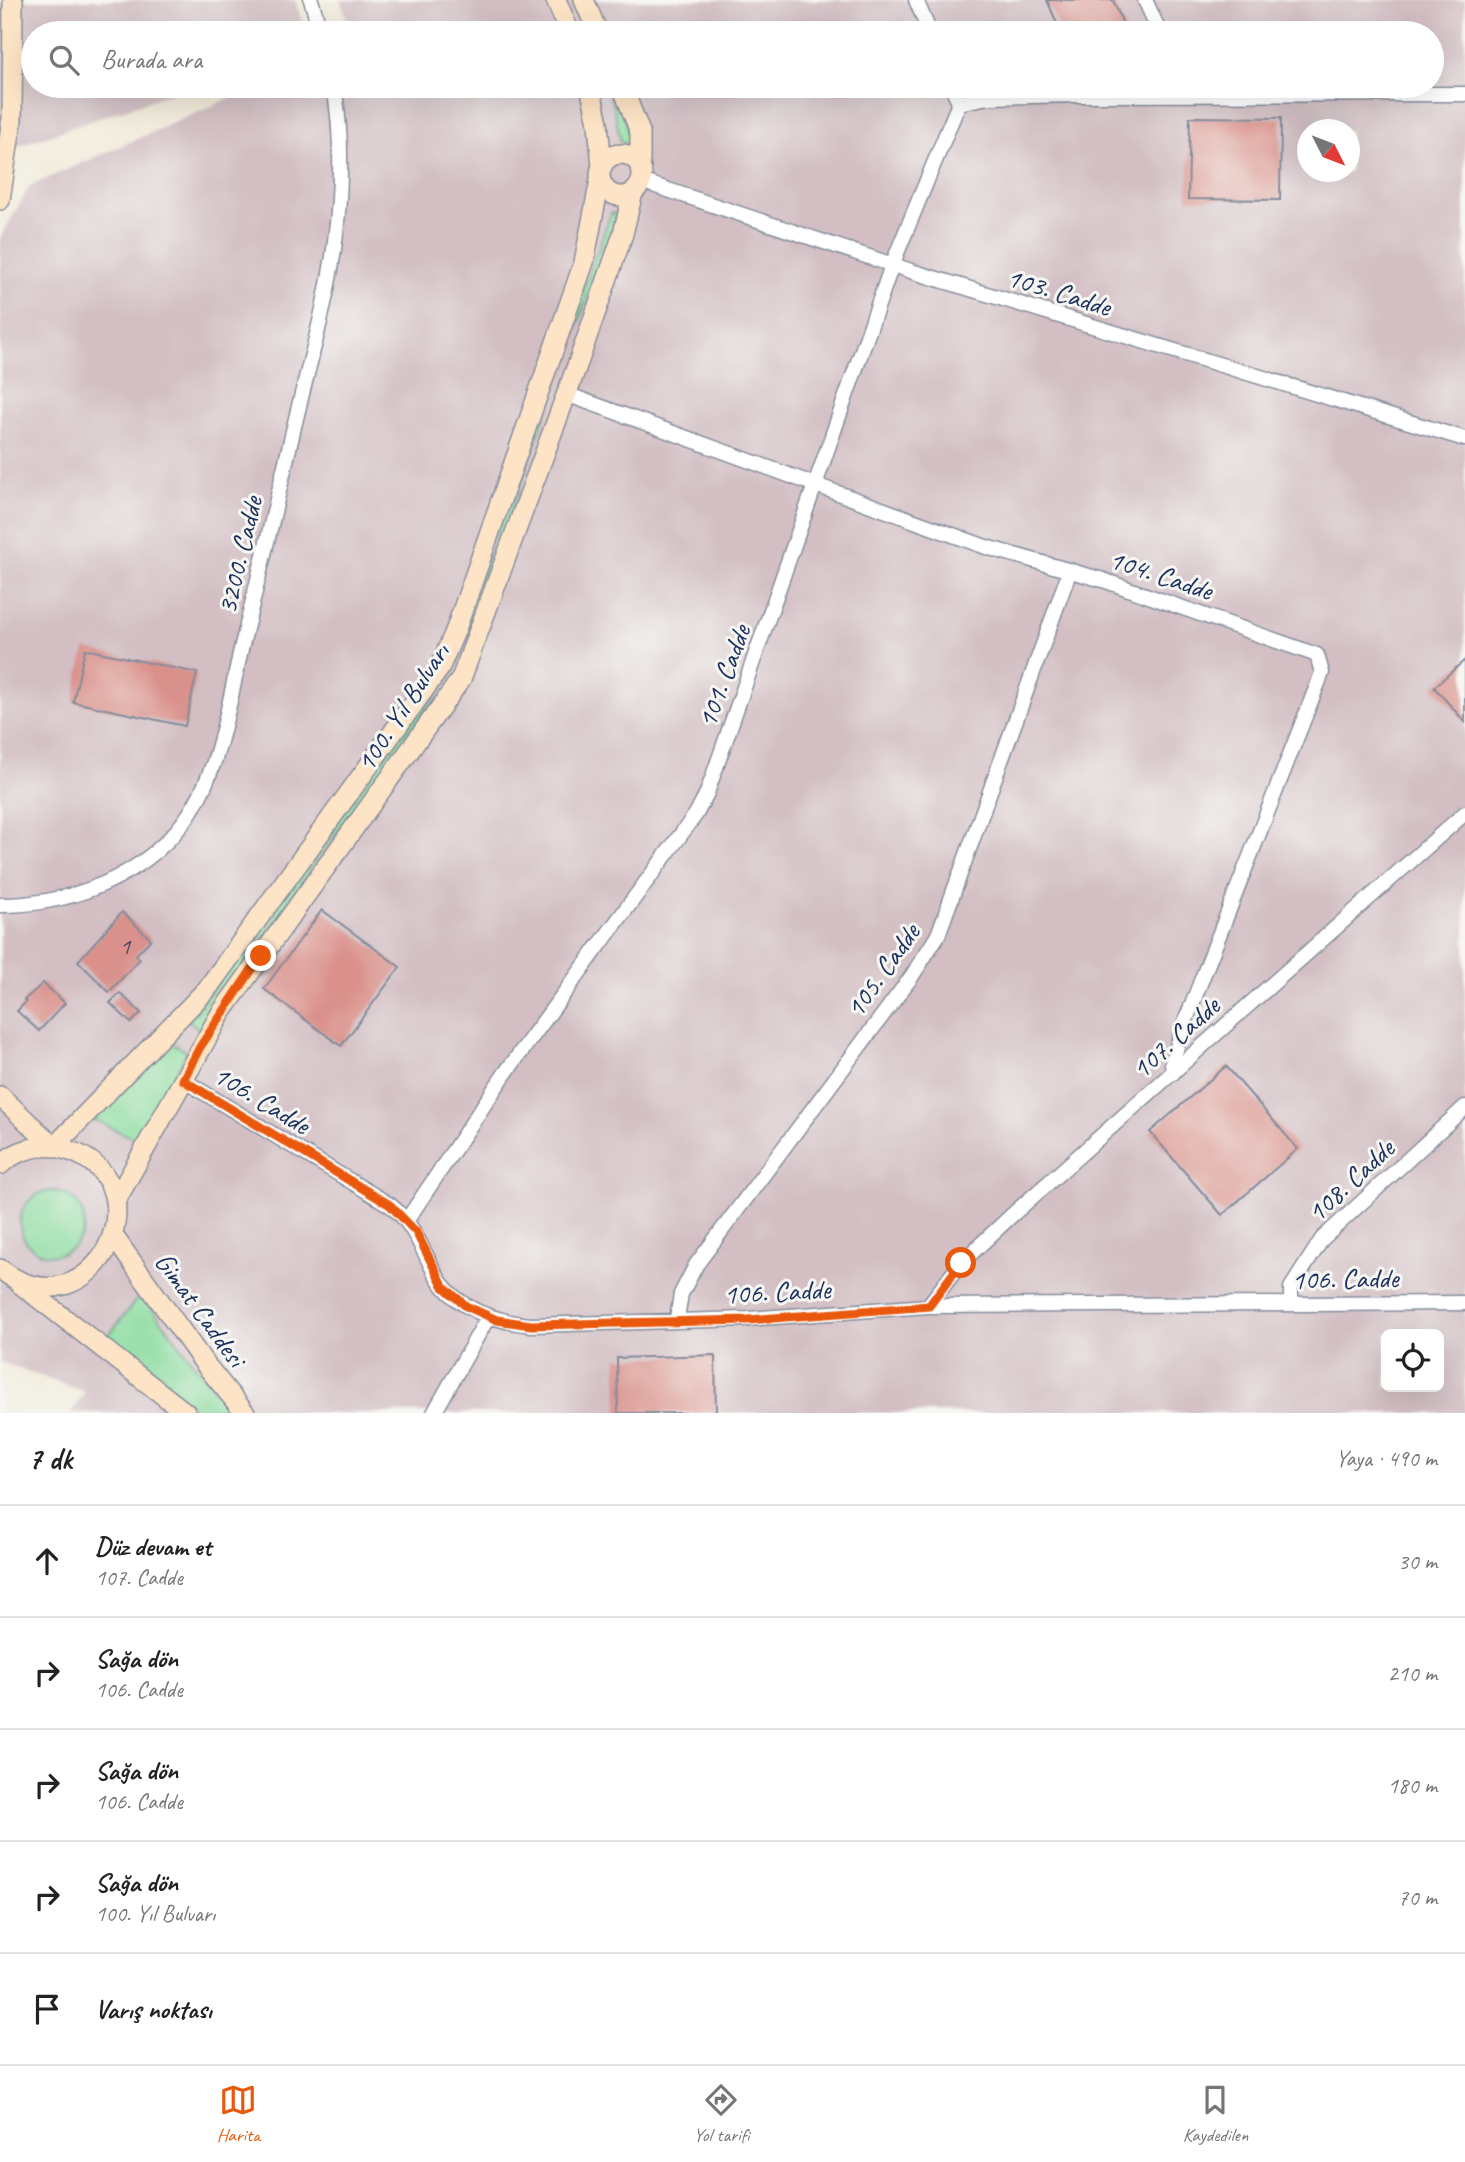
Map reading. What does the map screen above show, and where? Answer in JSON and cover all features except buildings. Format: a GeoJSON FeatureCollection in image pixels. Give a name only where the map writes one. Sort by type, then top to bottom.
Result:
{"type":"FeatureCollection","features":[{"type":"Feature","properties":{"kind":"main road"},"geometry":{"type":"LineString","coordinates":[[0,200],[12,119],[13,0]]}},
{"type":"Feature","properties":{"kind":"main road"},"geometry":{"type":"LineString","coordinates":[[556,0],[565,21]]}},
{"type":"Feature","properties":{"kind":"main road"},"geometry":{"type":"LineString","coordinates":[[584,0],[593,21]]}},
{"type":"Feature","properties":{"kind":"main road","name":"100. Yıl Bulvarı"},"geometry":{"type":"LineString","coordinates":[[54,1147],[207,989],[439,669],[456,629],[584,262],[601,174],[598,123],[593,98]]}},
{"type":"Feature","properties":{"kind":"main road","name":"100. Yıl Bulvarı"},"geometry":{"type":"LineString","coordinates":[[115,1202],[200,1047],[242,983],[461,679],[623,234],[638,180],[640,132],[627,98]]}},
{"type":"Feature","properties":{"kind":"main road"},"geometry":{"type":"LineString","coordinates":[[618,155],[631,157],[638,180],[614,195],[601,174],[618,155]]}},
{"type":"Feature","properties":{"kind":"main road"},"geometry":{"type":"LineString","coordinates":[[0,1096],[54,1147]]}},
{"type":"Feature","properties":{"kind":"main road"},"geometry":{"type":"LineString","coordinates":[[0,1165],[20,1152],[54,1147],[72,1151],[100,1171],[115,1202],[114,1237],[105,1256],[91,1271],[73,1282],[53,1287],[32,1286],[6,1274]]}},
{"type":"Feature","properties":{"kind":"main road","name":"Gimat Caddesi"},"geometry":{"type":"LineString","coordinates":[[114,1237],[205,1364],[244,1413]]}},
{"type":"Feature","properties":{"kind":"main road"},"geometry":{"type":"LineString","coordinates":[[6,1274],[186,1413]]}},
{"type":"Feature","properties":{"kind":"street"},"geometry":{"type":"LineString","coordinates":[[310,0],[317,21]]}},
{"type":"Feature","properties":{"kind":"street"},"geometry":{"type":"LineString","coordinates":[[916,0],[925,21]]}},
{"type":"Feature","properties":{"kind":"street"},"geometry":{"type":"LineString","coordinates":[[1145,0],[1155,21]]}},
{"type":"Feature","properties":{"kind":"street"},"geometry":{"type":"LineString","coordinates":[[1444,94],[1465,94]]}},
{"type":"Feature","properties":{"kind":"street","name":"3200. Cadde"},"geometry":{"type":"LineString","coordinates":[[0,905],[51,901],[103,885],[128,871],[172,836],[205,787],[216,753],[266,551],[327,288],[338,210],[339,165],[335,98]]}},
{"type":"Feature","properties":{"kind":"street"},"geometry":{"type":"LineString","coordinates":[[957,98],[959,103],[983,98]]}},
{"type":"Feature","properties":{"kind":"street","name":"101. Cadde"},"geometry":{"type":"LineString","coordinates":[[407,1220],[504,1075],[696,814],[707,793],[817,486],[892,265],[959,103]]}},
{"type":"Feature","properties":{"kind":"street","name":"103. Cadde"},"geometry":{"type":"LineString","coordinates":[[638,180],[892,265],[1465,439]]}},
{"type":"Feature","properties":{"kind":"street","name":"104. Cadde"},"geometry":{"type":"LineString","coordinates":[[566,394],[986,547],[1070,570],[1317,654],[1322,673],[1183,1027],[1172,1063],[1173,1073]]}},
{"type":"Feature","properties":{"kind":"street","name":"105. Cadde"},"geometry":{"type":"LineString","coordinates":[[677,1319],[681,1294],[696,1265],[912,976],[938,935],[1070,570]]}},
{"type":"Feature","properties":{"kind":"street","name":"107. Cadde"},"geometry":{"type":"LineString","coordinates":[[929,1306],[961,1263],[1465,813]]}},
{"type":"Feature","properties":{"kind":"street","name":"106. Cadde"},"geometry":{"type":"LineString","coordinates":[[183,1080],[364,1186],[407,1220],[444,1287],[466,1306],[488,1317],[531,1325],[677,1319],[748,1320],[929,1306],[1465,1303]]}},
{"type":"Feature","properties":{"kind":"street","name":"108. Cadde"},"geometry":{"type":"LineString","coordinates":[[1290,1303],[1291,1288],[1322,1239],[1465,1107]]}},
{"type":"Feature","properties":{"kind":"street"},"geometry":{"type":"LineString","coordinates":[[434,1413],[488,1317]]}},
{"type":"Feature","properties":{"kind":"shaded area"},"geometry":{"type":"Polygon","coordinates":[[[0,0],[295,0],[302,21],[21,21],[21,98],[157,98],[0,152],[0,0]]]}},
{"type":"Feature","properties":{"kind":"shaded area"},"geometry":{"type":"Polygon","coordinates":[[[340,0],[1465,0],[1465,1413],[71,1413],[85,1392],[0,1362],[0,238],[30,186],[230,98],[1444,98],[1444,21],[348,21],[340,0]]]}},
{"type":"Feature","properties":{"kind":"green space"},"geometry":{"type":"Polygon","coordinates":[[[610,98],[617,98],[625,116],[630,142],[621,143],[610,98]]]}},
{"type":"Feature","properties":{"kind":"green space"},"geometry":{"type":"Polygon","coordinates":[[[611,213],[617,214],[455,670],[316,861],[200,1030],[189,1021],[447,672],[611,213]]]}},
{"type":"Feature","properties":{"kind":"green space"},"geometry":{"type":"Polygon","coordinates":[[[169,1042],[187,1051],[140,1141],[94,1120],[169,1042]]]}},
{"type":"Feature","properties":{"kind":"green space"},"geometry":{"type":"Polygon","coordinates":[[[46,1191],[58,1191],[75,1200],[82,1211],[82,1235],[75,1246],[58,1255],[46,1255],[34,1250],[25,1241],[20,1229],[20,1217],[25,1205],[34,1196],[46,1191]]]}},
{"type":"Feature","properties":{"kind":"green space"},"geometry":{"type":"Polygon","coordinates":[[[141,1294],[233,1413],[199,1413],[105,1340],[141,1294]]]}},
{"type":"Feature","properties":{"kind":"route"},"geometry":{"type":"LineString","coordinates":[[261,956],[200,1047],[183,1080],[364,1186],[403,1215],[416,1232],[435,1274],[444,1287],[466,1306],[485,1317],[531,1325],[677,1319],[748,1320],[929,1306],[961,1263]]}}]}
